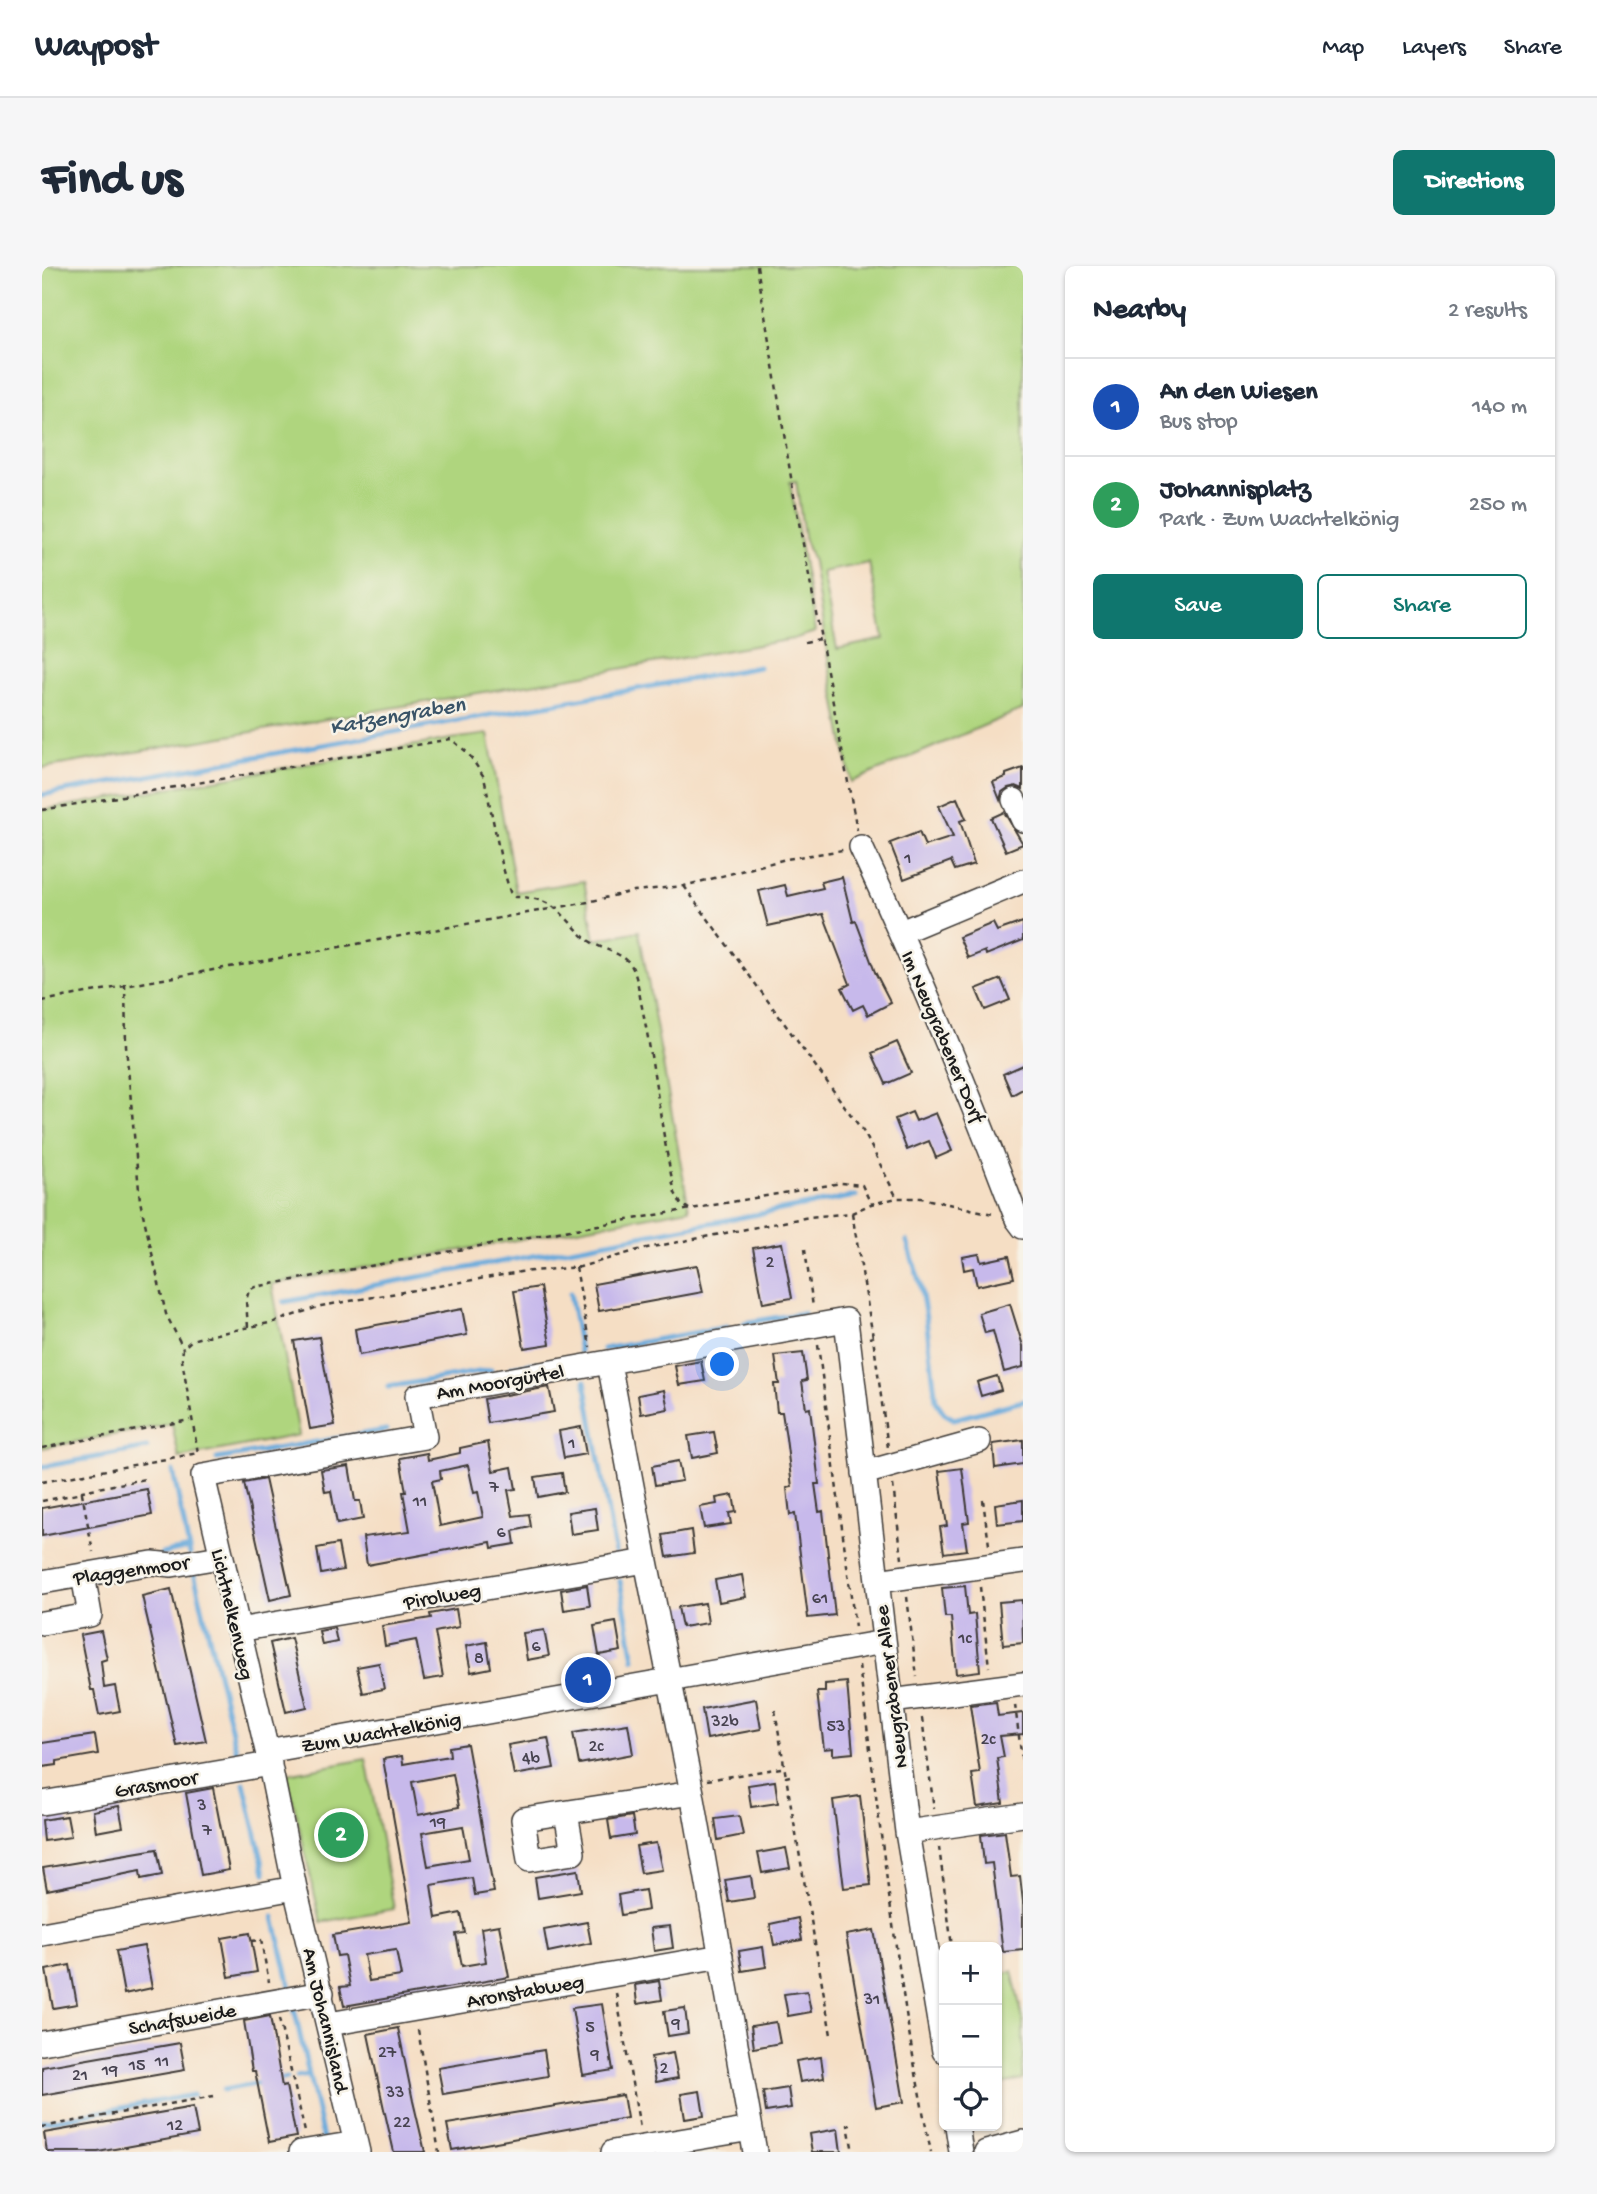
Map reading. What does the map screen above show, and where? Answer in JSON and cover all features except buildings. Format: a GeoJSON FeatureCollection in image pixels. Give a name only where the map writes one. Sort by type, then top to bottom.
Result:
{"type":"FeatureCollection","features":[{"type":"Feature","properties":{"kind":"street","name":"Im Neugrabener Dorf"},"geometry":{"type":"LineString","coordinates":[[860,847],[901,932],[1021,1224]]}},
{"type":"Feature","properties":{"kind":"street"},"geometry":{"type":"LineString","coordinates":[[901,932],[1023,881]]}},
{"type":"Feature","properties":{"kind":"street","name":"Am Moorgürtel"},"geometry":{"type":"LineString","coordinates":[[203,1476],[425,1437],[417,1396],[816,1326],[847,1331]]}},
{"type":"Feature","properties":{"kind":"street","name":"Neugrabener Allee"},"geometry":{"type":"LineString","coordinates":[[847,1331],[908,1832],[939,2021]]}},
{"type":"Feature","properties":{"kind":"street"},"geometry":{"type":"LineString","coordinates":[[609,1363],[691,1788],[755,2152]]}},
{"type":"Feature","properties":{"kind":"street"},"geometry":{"type":"LineString","coordinates":[[864,1473],[979,1441]]}},
{"type":"Feature","properties":{"kind":"street","name":"Lichtnelkenweg"},"geometry":{"type":"LineString","coordinates":[[203,1476],[269,1758]]}},
{"type":"Feature","properties":{"kind":"street","name":"Plaggenmoor"},"geometry":{"type":"LineString","coordinates":[[42,1582],[152,1563],[172,1564],[220,1557]]}},
{"type":"Feature","properties":{"kind":"street","name":"Pirolweg"},"geometry":{"type":"LineString","coordinates":[[237,1630],[646,1561]]}},
{"type":"Feature","properties":{"kind":"street"},"geometry":{"type":"LineString","coordinates":[[877,1581],[1023,1562]]}},
{"type":"Feature","properties":{"kind":"street"},"geometry":{"type":"LineString","coordinates":[[42,1623],[90,1615],[90,1574]]}},
{"type":"Feature","properties":{"kind":"street","name":"Zum Wachtelkönig"},"geometry":{"type":"LineString","coordinates":[[269,1758],[670,1680],[884,1642]]}},
{"type":"Feature","properties":{"kind":"street"},"geometry":{"type":"LineString","coordinates":[[891,1701],[1009,1686]]}},
{"type":"Feature","properties":{"kind":"street"},"geometry":{"type":"LineString","coordinates":[[42,1934],[295,1888],[269,1758]]}},
{"type":"Feature","properties":{"kind":"street","name":"Grasmoor"},"geometry":{"type":"LineString","coordinates":[[42,1803],[269,1758]]}},
{"type":"Feature","properties":{"kind":"street"},"geometry":{"type":"LineString","coordinates":[[566,1813],[691,1788]]}},
{"type":"Feature","properties":{"kind":"street"},"geometry":{"type":"LineString","coordinates":[[908,1832],[1023,1815]]}},
{"type":"Feature","properties":{"kind":"street","name":"Am Johannisland"},"geometry":{"type":"LineString","coordinates":[[295,1888],[357,2147]]}},
{"type":"Feature","properties":{"kind":"street","name":"Aronstabweg"},"geometry":{"type":"LineString","coordinates":[[329,2024],[721,1956]]}},
{"type":"Feature","properties":{"kind":"street","name":"Schafsweide"},"geometry":{"type":"LineString","coordinates":[[42,2043],[321,1993]]}},
{"type":"Feature","properties":{"kind":"street"},"geometry":{"type":"LineString","coordinates":[[613,2152],[751,2129]]}},
{"type":"Feature","properties":{"kind":"street"},"geometry":{"type":"LineString","coordinates":[[958,2131],[961,2152]]}},
{"type":"Feature","properties":{"kind":"street"},"geometry":{"type":"LineString","coordinates":[[986,2152],[1023,2142]]}},
{"type":"Feature","properties":{"kind":"street"},"geometry":{"type":"LineString","coordinates":[[305,2151],[357,2147]]}},
{"type":"Feature","properties":{"kind":"path"},"geometry":{"type":"LineString","coordinates":[[42,1001],[634,891],[684,886],[786,859],[860,847],[794,496],[757,266]]}},
{"type":"Feature","properties":{"kind":"path"},"geometry":{"type":"LineString","coordinates":[[805,642],[820,639]]}},
{"type":"Feature","properties":{"kind":"path"},"geometry":{"type":"LineString","coordinates":[[42,810],[451,739],[468,753],[484,777],[510,892],[515,897],[539,898],[556,907],[592,945],[612,951],[630,964],[648,1033],[674,1193],[689,1209]]}},
{"type":"Feature","properties":{"kind":"path"},"geometry":{"type":"LineString","coordinates":[[684,886],[865,1133],[897,1198]]}},
{"type":"Feature","properties":{"kind":"path"},"geometry":{"type":"LineString","coordinates":[[42,1482],[198,1453],[183,1375],[183,1348],[166,1314],[139,1201],[126,1046],[125,984]]}},
{"type":"Feature","properties":{"kind":"path"},"geometry":{"type":"LineString","coordinates":[[248,1328],[246,1301],[249,1290],[255,1287],[841,1184],[862,1185],[871,1203]]}},
{"type":"Feature","properties":{"kind":"path"},"geometry":{"type":"LineString","coordinates":[[183,1348],[192,1340],[274,1322],[321,1306],[520,1272],[580,1267],[642,1249],[809,1217],[852,1213],[871,1203],[897,1198],[921,1198],[1021,1224]]}},
{"type":"Feature","properties":{"kind":"path"},"geometry":{"type":"LineString","coordinates":[[852,1213],[873,1337],[952,1942]]}},
{"type":"Feature","properties":{"kind":"path"},"geometry":{"type":"LineString","coordinates":[[805,1249],[892,1914],[923,2112],[932,2152]]}},
{"type":"Feature","properties":{"kind":"path"},"geometry":{"type":"LineString","coordinates":[[847,1331],[873,1337]]}},
{"type":"Feature","properties":{"kind":"path"},"geometry":{"type":"LineString","coordinates":[[42,1448],[191,1420]]}},
{"type":"Feature","properties":{"kind":"path"},"geometry":{"type":"LineString","coordinates":[[42,1501],[145,1479]]}},
{"type":"Feature","properties":{"kind":"path"},"geometry":{"type":"LineString","coordinates":[[82,1493],[90,1574]]}},
{"type":"Feature","properties":{"kind":"path"},"geometry":{"type":"LineString","coordinates":[[983,1500],[984,1567],[1023,1768]]}},
{"type":"Feature","properties":{"kind":"path"},"geometry":{"type":"LineString","coordinates":[[775,1710],[831,2035]]}},
{"type":"Feature","properties":{"kind":"path"},"geometry":{"type":"LineString","coordinates":[[691,1788],[781,1768]]}},
{"type":"Feature","properties":{"kind":"path"},"geometry":{"type":"LineString","coordinates":[[810,1914],[815,1913]]}},
{"type":"Feature","properties":{"kind":"path"},"geometry":{"type":"LineString","coordinates":[[251,1941],[261,1940],[305,2151]]}},
{"type":"Feature","properties":{"kind":"path"},"geometry":{"type":"LineString","coordinates":[[613,1975],[644,2147]]}},
{"type":"Feature","properties":{"kind":"path"},"geometry":{"type":"LineString","coordinates":[[414,2009],[439,2152]]}},
{"type":"Feature","properties":{"kind":"path"},"geometry":{"type":"LineString","coordinates":[[42,2127],[214,2096]]}},
{"type":"Feature","properties":{"kind":"path"},"geometry":{"type":"LineString","coordinates":[[850,2124],[853,2152]]}},
{"type":"Feature","properties":{"kind":"green space"},"geometry":{"type":"Polygon","coordinates":[[[42,266],[1023,266],[1023,709],[851,782],[813,562],[804,537],[796,481],[790,482],[815,632],[793,639],[42,768],[42,266]],[[869,563],[822,572],[837,649],[884,639],[869,563]]]}},
{"type":"Feature","properties":{"kind":"green space"},"geometry":{"type":"Polygon","coordinates":[[[488,734],[516,892],[584,881],[595,940],[639,931],[689,1209],[272,1284],[299,1435],[179,1458],[172,1424],[42,1448],[42,810],[488,734]]]}},
{"type":"Feature","properties":{"kind":"green space"},"geometry":{"type":"Polygon","coordinates":[[[366,1759],[394,1909],[321,1922],[287,1774],[366,1759]]]}},
{"type":"Feature","properties":{"kind":"green space"},"geometry":{"type":"Polygon","coordinates":[[[1012,1971],[1023,2020],[1023,2079],[1002,2084],[1002,2005],[1002,1974],[1012,1971]]]}},
{"type":"Feature","properties":{"kind":"waterway","name":"Katzengraben"},"geometry":{"type":"LineString","coordinates":[[42,795],[759,667]]}},
{"type":"Feature","properties":{"kind":"waterway"},"geometry":{"type":"LineString","coordinates":[[284,1302],[856,1196]]}},
{"type":"Feature","properties":{"kind":"waterway"},"geometry":{"type":"LineString","coordinates":[[907,1241],[920,1284],[936,1401],[944,1413],[954,1419],[1023,1401]]}},
{"type":"Feature","properties":{"kind":"waterway"},"geometry":{"type":"LineString","coordinates":[[570,1293],[580,1352]]}},
{"type":"Feature","properties":{"kind":"waterway"},"geometry":{"type":"LineString","coordinates":[[744,1323],[803,1313]]}},
{"type":"Feature","properties":{"kind":"waterway"},"geometry":{"type":"LineString","coordinates":[[603,1349],[727,1327]]}},
{"type":"Feature","properties":{"kind":"waterway"},"geometry":{"type":"LineString","coordinates":[[512,1367],[537,1363]]}},
{"type":"Feature","properties":{"kind":"waterway"},"geometry":{"type":"LineString","coordinates":[[388,1387],[491,1370]]}},
{"type":"Feature","properties":{"kind":"waterway"},"geometry":{"type":"LineString","coordinates":[[585,1381],[615,1552]]}},
{"type":"Feature","properties":{"kind":"waterway"},"geometry":{"type":"LineString","coordinates":[[217,1459],[386,1430]]}},
{"type":"Feature","properties":{"kind":"waterway"},"geometry":{"type":"LineString","coordinates":[[42,1467],[147,1448]]}},
{"type":"Feature","properties":{"kind":"waterway"},"geometry":{"type":"LineString","coordinates":[[173,1471],[190,1554]]}},
{"type":"Feature","properties":{"kind":"waterway"},"geometry":{"type":"LineString","coordinates":[[161,1554],[189,1548]]}},
{"type":"Feature","properties":{"kind":"waterway"},"geometry":{"type":"LineString","coordinates":[[194,1573],[238,1757]]}},
{"type":"Feature","properties":{"kind":"waterway"},"geometry":{"type":"LineString","coordinates":[[620,1581],[634,1659]]}},
{"type":"Feature","properties":{"kind":"waterway"},"geometry":{"type":"LineString","coordinates":[[244,1783],[265,1873]]}},
{"type":"Feature","properties":{"kind":"waterway"},"geometry":{"type":"LineString","coordinates":[[274,1917],[290,1986]]}},
{"type":"Feature","properties":{"kind":"waterway"},"geometry":{"type":"LineString","coordinates":[[294,2008],[323,2138]]}},
{"type":"Feature","properties":{"kind":"waterway"},"geometry":{"type":"LineString","coordinates":[[297,2077],[309,2075]]}},
{"type":"Feature","properties":{"kind":"waterway"},"geometry":{"type":"LineString","coordinates":[[274,2081],[287,2078]]}},
{"type":"Feature","properties":{"kind":"waterway"},"geometry":{"type":"LineString","coordinates":[[223,2090],[261,2083]]}},
{"type":"Feature","properties":{"kind":"waterway"},"geometry":{"type":"LineString","coordinates":[[42,2122],[193,2095]]}},
{"type":"Feature","properties":{"kind":"place","name":"An den Wiesen"},"geometry":{"type":"Point","coordinates":[588,1680]}},
{"type":"Feature","properties":{"kind":"place","name":"Johannisplatz"},"geometry":{"type":"Point","coordinates":[341,1835]}}]}
